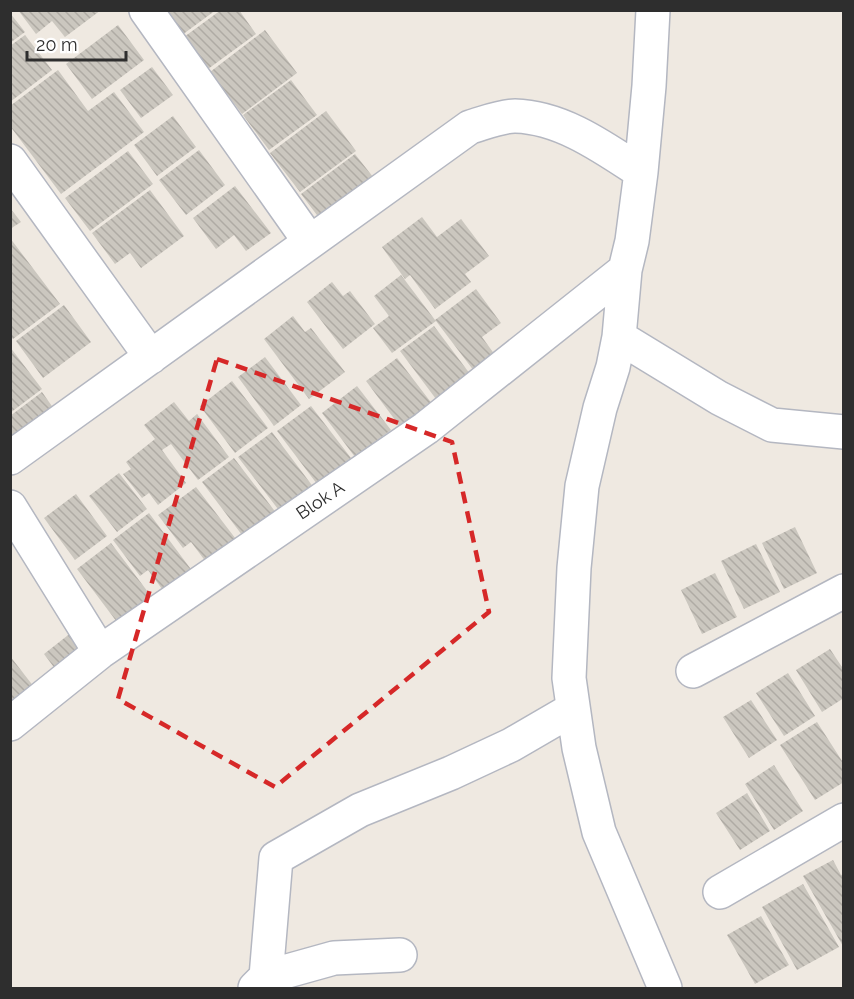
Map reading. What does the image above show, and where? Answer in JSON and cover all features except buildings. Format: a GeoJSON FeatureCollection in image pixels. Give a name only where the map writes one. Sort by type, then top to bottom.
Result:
{"type":"FeatureCollection","features":[{"type":"Feature","properties":{"kind":"street"},"geometry":{"type":"LineString","coordinates":[[146,10],[310,242]]}},
{"type":"Feature","properties":{"kind":"street"},"geometry":{"type":"LineString","coordinates":[[653,10],[641,172],[632,242],[625,270],[619,337],[582,486],[571,618],[569,678],[579,748],[599,832],[665,988]]}},
{"type":"Feature","properties":{"kind":"street"},"geometry":{"type":"LineString","coordinates":[[10,458],[470,127],[512,116],[545,119],[598,144],[641,172]]}},
{"type":"Feature","properties":{"kind":"street"},"geometry":{"type":"LineString","coordinates":[[10,161],[151,357]]}},
{"type":"Feature","properties":{"kind":"street","name":"Blok A"},"geometry":{"type":"LineString","coordinates":[[10,724],[100,652],[426,428],[625,270]]}},
{"type":"Feature","properties":{"kind":"street"},"geometry":{"type":"LineString","coordinates":[[619,337],[719,398],[772,425],[843,433]]}},
{"type":"Feature","properties":{"kind":"street"},"geometry":{"type":"LineString","coordinates":[[10,507],[100,652]]}},
{"type":"Feature","properties":{"kind":"street"},"geometry":{"type":"LineString","coordinates":[[693,671],[843,591]]}},
{"type":"Feature","properties":{"kind":"street"},"geometry":{"type":"LineString","coordinates":[[400,954],[334,958],[260,983],[276,858],[360,810],[452,773],[511,745],[573,709]]}},
{"type":"Feature","properties":{"kind":"street"},"geometry":{"type":"LineString","coordinates":[[720,892],[843,820]]}},
{"type":"Feature","properties":{"kind":"highlighted area"},"geometry":{"type":"Polygon","coordinates":[[[217,359],[452,442],[489,612],[275,787],[118,699],[217,359]]]}}]}
